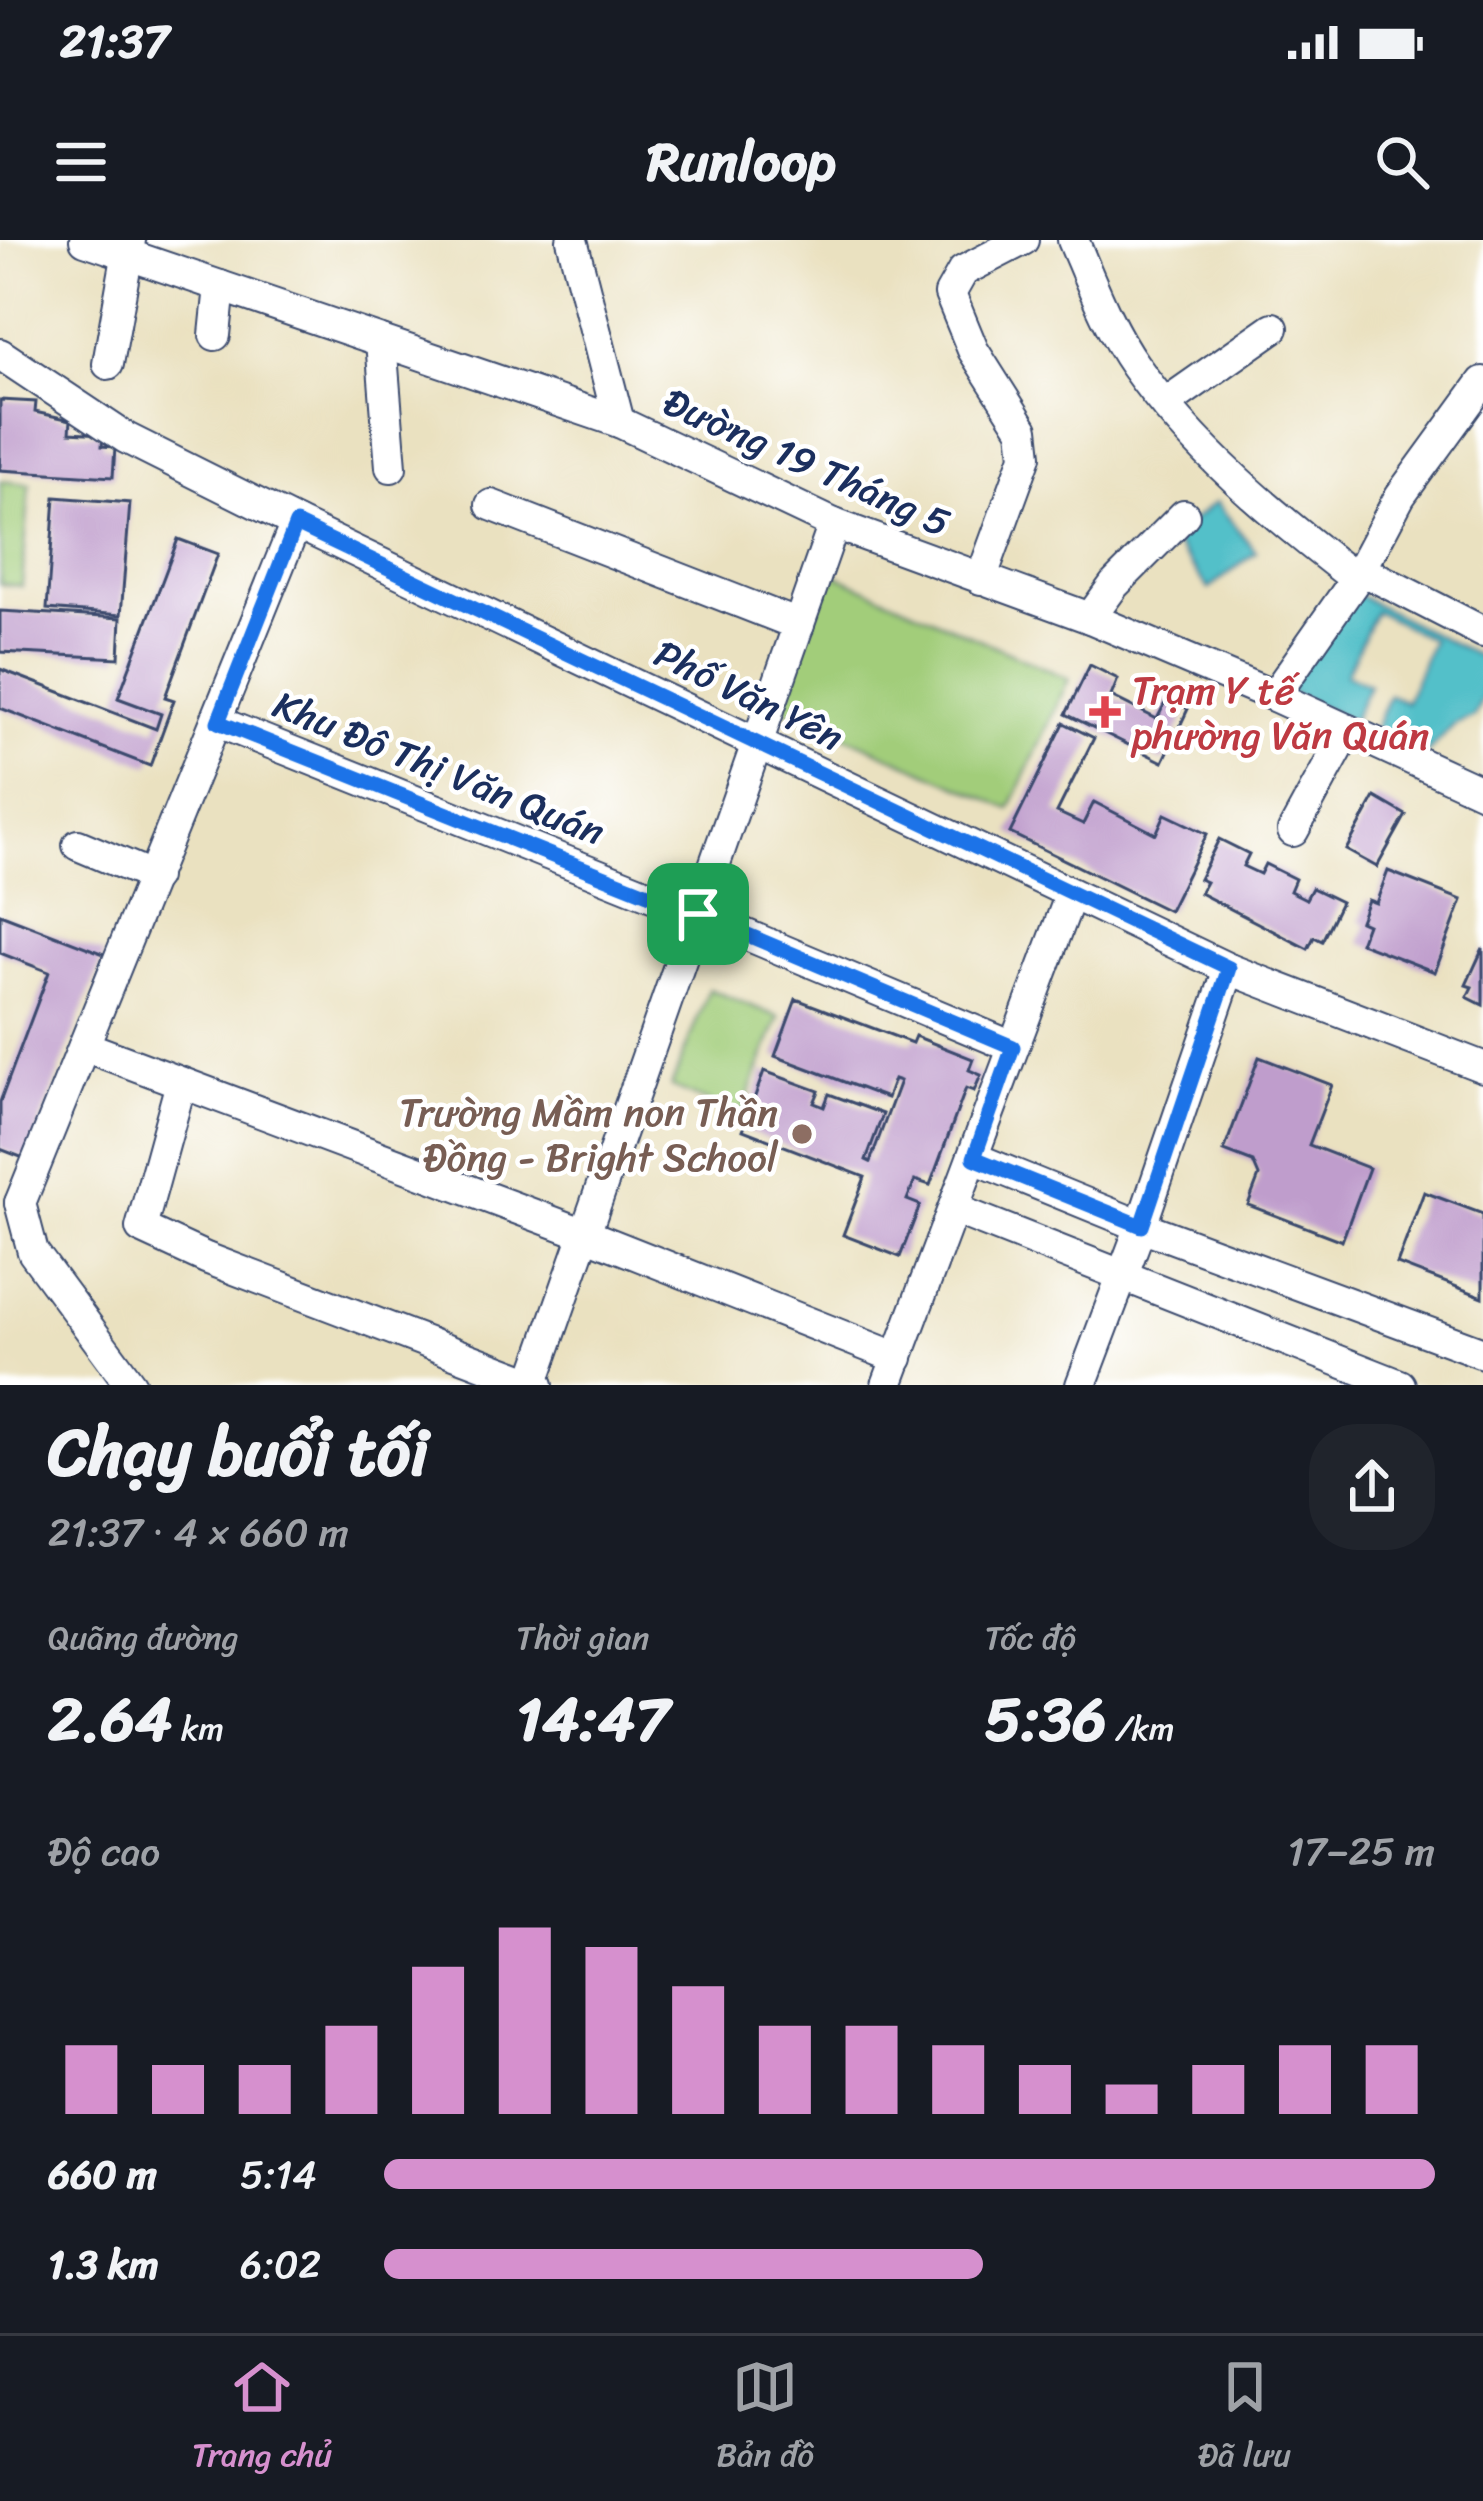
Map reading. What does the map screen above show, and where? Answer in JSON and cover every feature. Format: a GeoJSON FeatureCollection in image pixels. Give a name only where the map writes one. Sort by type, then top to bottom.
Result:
{"type":"FeatureCollection","features":[{"type":"Feature","properties":{"kind":"street","name":"Đường 19 Tháng 5"},"geometry":{"type":"LineString","coordinates":[[85,240],[128,247],[220,286],[619,422],[834,524],[1090,618],[1483,792]]}},
{"type":"Feature","properties":{"kind":"street"},"geometry":{"type":"LineString","coordinates":[[572,240],[619,422]]}},
{"type":"Feature","properties":{"kind":"street"},"geometry":{"type":"LineString","coordinates":[[981,579],[1026,456],[1027,438],[973,350],[950,294],[963,271],[1023,240]]}},
{"type":"Feature","properties":{"kind":"street"},"geometry":{"type":"LineString","coordinates":[[1073,240],[1112,328],[1135,366],[1208,455],[1286,525],[1358,574],[1483,632]]}},
{"type":"Feature","properties":{"kind":"street"},"geometry":{"type":"LineString","coordinates":[[108,364],[128,247]]}},
{"type":"Feature","properties":{"kind":"street"},"geometry":{"type":"LineString","coordinates":[[215,335],[220,286]]}},
{"type":"Feature","properties":{"kind":"street"},"geometry":{"type":"LineString","coordinates":[[1166,403],[1273,328]]}},
{"type":"Feature","properties":{"kind":"street"},"geometry":{"type":"LineString","coordinates":[[381,341],[391,467]]}},
{"type":"Feature","properties":{"kind":"street","name":"Phố Văn Yên"},"geometry":{"type":"LineString","coordinates":[[0,354],[126,439],[296,524],[1229,968],[1483,1067]]}},
{"type":"Feature","properties":{"kind":"street"},"geometry":{"type":"LineString","coordinates":[[1274,696],[1358,574],[1400,496],[1483,382]]}},
{"type":"Feature","properties":{"kind":"street"},"geometry":{"type":"LineString","coordinates":[[490,505],[799,626]]}},
{"type":"Feature","properties":{"kind":"street"},"geometry":{"type":"LineString","coordinates":[[1090,618],[1114,585],[1184,515]]}},
{"type":"Feature","properties":{"kind":"street","name":"Khu Đô Thị Văn Quán"},"geometry":{"type":"LineString","coordinates":[[10,1207],[84,1046],[296,524]]}},
{"type":"Feature","properties":{"kind":"street"},"geometry":{"type":"LineString","coordinates":[[181,1083],[141,1228],[206,1258],[534,1384],[834,524]]}},
{"type":"Feature","properties":{"kind":"street","name":"Khu Đô Thị Văn Quán"},"geometry":{"type":"LineString","coordinates":[[218,722],[698,914],[1013,1047]]}},
{"type":"Feature","properties":{"kind":"street"},"geometry":{"type":"LineString","coordinates":[[1293,831],[1348,730]]}},
{"type":"Feature","properties":{"kind":"street"},"geometry":{"type":"LineString","coordinates":[[78,845],[154,877]]}},
{"type":"Feature","properties":{"kind":"street"},"geometry":{"type":"LineString","coordinates":[[84,1046],[585,1234],[892,1371],[1071,893]]}},
{"type":"Feature","properties":{"kind":"street"},"geometry":{"type":"LineString","coordinates":[[1081,1385],[1142,1226],[1229,968]]}},
{"type":"Feature","properties":{"kind":"street"},"geometry":{"type":"LineString","coordinates":[[974,1158],[1483,1353]]}},
{"type":"Feature","properties":{"kind":"street"},"geometry":{"type":"LineString","coordinates":[[10,1207],[33,1252],[131,1385]]}},
{"type":"Feature","properties":{"kind":"street"},"geometry":{"type":"LineString","coordinates":[[954,1209],[1400,1385]]}},
{"type":"Feature","properties":{"kind":"green space"},"geometry":{"type":"Polygon","coordinates":[[[0,481],[30,484],[22,586],[0,584],[0,481]]]}},
{"type":"Feature","properties":{"kind":"green space"},"geometry":{"type":"Polygon","coordinates":[[[822,569],[1069,679],[1010,809],[771,703],[822,569]]]}},
{"type":"Feature","properties":{"kind":"green space"},"geometry":{"type":"Polygon","coordinates":[[[709,989],[779,1017],[741,1115],[671,1087],[709,989]]]}},
{"type":"Feature","properties":{"kind":"water"},"geometry":{"type":"Polygon","coordinates":[[[1216,502],[1256,552],[1209,589],[1170,537],[1216,502]]]}},
{"type":"Feature","properties":{"kind":"water"},"geometry":{"type":"Polygon","coordinates":[[[1340,586],[1483,659],[1483,697],[1474,716],[1454,725],[1425,755],[1374,731],[1389,695],[1406,702],[1432,640],[1375,611],[1346,674],[1369,685],[1352,721],[1281,688],[1340,586]]]}},
{"type":"Feature","properties":{"kind":"building"},"geometry":{"type":"Polygon","coordinates":[[[0,400],[36,402],[35,412],[71,420],[70,432],[103,434],[102,446],[115,447],[113,477],[0,470],[0,400]]]}},
{"type":"Feature","properties":{"kind":"building"},"geometry":{"type":"Polygon","coordinates":[[[55,497],[130,503],[121,615],[47,609],[55,497]]]}},
{"type":"Feature","properties":{"kind":"building"},"geometry":{"type":"Polygon","coordinates":[[[178,539],[218,554],[165,697],[174,700],[150,766],[0,708],[0,669],[156,729],[161,714],[118,698],[178,539]]]}},
{"type":"Feature","properties":{"kind":"building"},"geometry":{"type":"Polygon","coordinates":[[[0,611],[121,618],[119,658],[0,652],[0,611]]]}},
{"type":"Feature","properties":{"kind":"building","name":"Trạm Y tế phường Văn Quán"},"geometry":{"type":"Polygon","coordinates":[[[1090,665],[1118,679],[1111,696],[1157,719],[1167,699],[1188,709],[1163,762],[1066,714],[1090,665]]]}},
{"type":"Feature","properties":{"kind":"building"},"geometry":{"type":"Polygon","coordinates":[[[1064,723],[1094,738],[1057,812],[1083,824],[1094,802],[1156,834],[1165,814],[1207,834],[1169,911],[1010,833],[1064,723]]]}},
{"type":"Feature","properties":{"kind":"building"},"geometry":{"type":"Polygon","coordinates":[[[1375,797],[1406,815],[1377,867],[1346,850],[1375,797]]]}},
{"type":"Feature","properties":{"kind":"building"},"geometry":{"type":"Polygon","coordinates":[[[1219,839],[1249,854],[1243,866],[1260,874],[1265,864],[1295,879],[1290,891],[1306,899],[1312,888],[1341,902],[1322,941],[1314,937],[1308,949],[1200,893],[1206,882],[1199,879],[1219,839]]]}},
{"type":"Feature","properties":{"kind":"building"},"geometry":{"type":"Polygon","coordinates":[[[1388,871],[1462,900],[1435,972],[1360,943],[1367,924],[1360,921],[1368,900],[1376,903],[1388,871]]]}},
{"type":"Feature","properties":{"kind":"building"},"geometry":{"type":"Polygon","coordinates":[[[0,914],[104,954],[26,1159],[0,1149],[0,1102],[49,972],[0,953],[0,914]]]}},
{"type":"Feature","properties":{"kind":"building"},"geometry":{"type":"Polygon","coordinates":[[[1483,948],[1483,1005],[1467,997],[1472,987],[1466,985],[1483,948]]]}},
{"type":"Feature","properties":{"kind":"building"},"geometry":{"type":"Polygon","coordinates":[[[796,999],[912,1043],[915,1036],[973,1059],[969,1070],[981,1075],[974,1091],[966,1088],[930,1185],[915,1180],[907,1200],[920,1205],[900,1257],[843,1235],[865,1177],[743,1130],[764,1071],[819,1091],[814,1103],[824,1107],[829,1094],[883,1114],[866,1160],[870,1162],[900,1081],[894,1079],[887,1098],[775,1056],[796,999]]]}},
{"type":"Feature","properties":{"kind":"building"},"geometry":{"type":"Polygon","coordinates":[[[1259,1057],[1332,1085],[1309,1145],[1369,1168],[1342,1241],[1248,1205],[1259,1176],[1253,1162],[1224,1151],[1259,1057]]]}},
{"type":"Feature","properties":{"kind":"building"},"geometry":{"type":"Polygon","coordinates":[[[1424,1192],[1483,1214],[1483,1297],[1397,1264],[1424,1192]]]}},
{"type":"Feature","properties":{"kind":"place","name":"Trạm Y tế phường Văn Quán"},"geometry":{"type":"Point","coordinates":[1105,712]}},
{"type":"Feature","properties":{"kind":"place","name":"Trường Mầm non Thần Đồng - Bright School"},"geometry":{"type":"Point","coordinates":[802,1134]}},
{"type":"Feature","properties":{"kind":"route"},"geometry":{"type":"LineString","coordinates":[[296,524],[1229,968],[1142,1226],[974,1158],[1013,1047],[698,914],[218,722],[296,524]]}}]}
